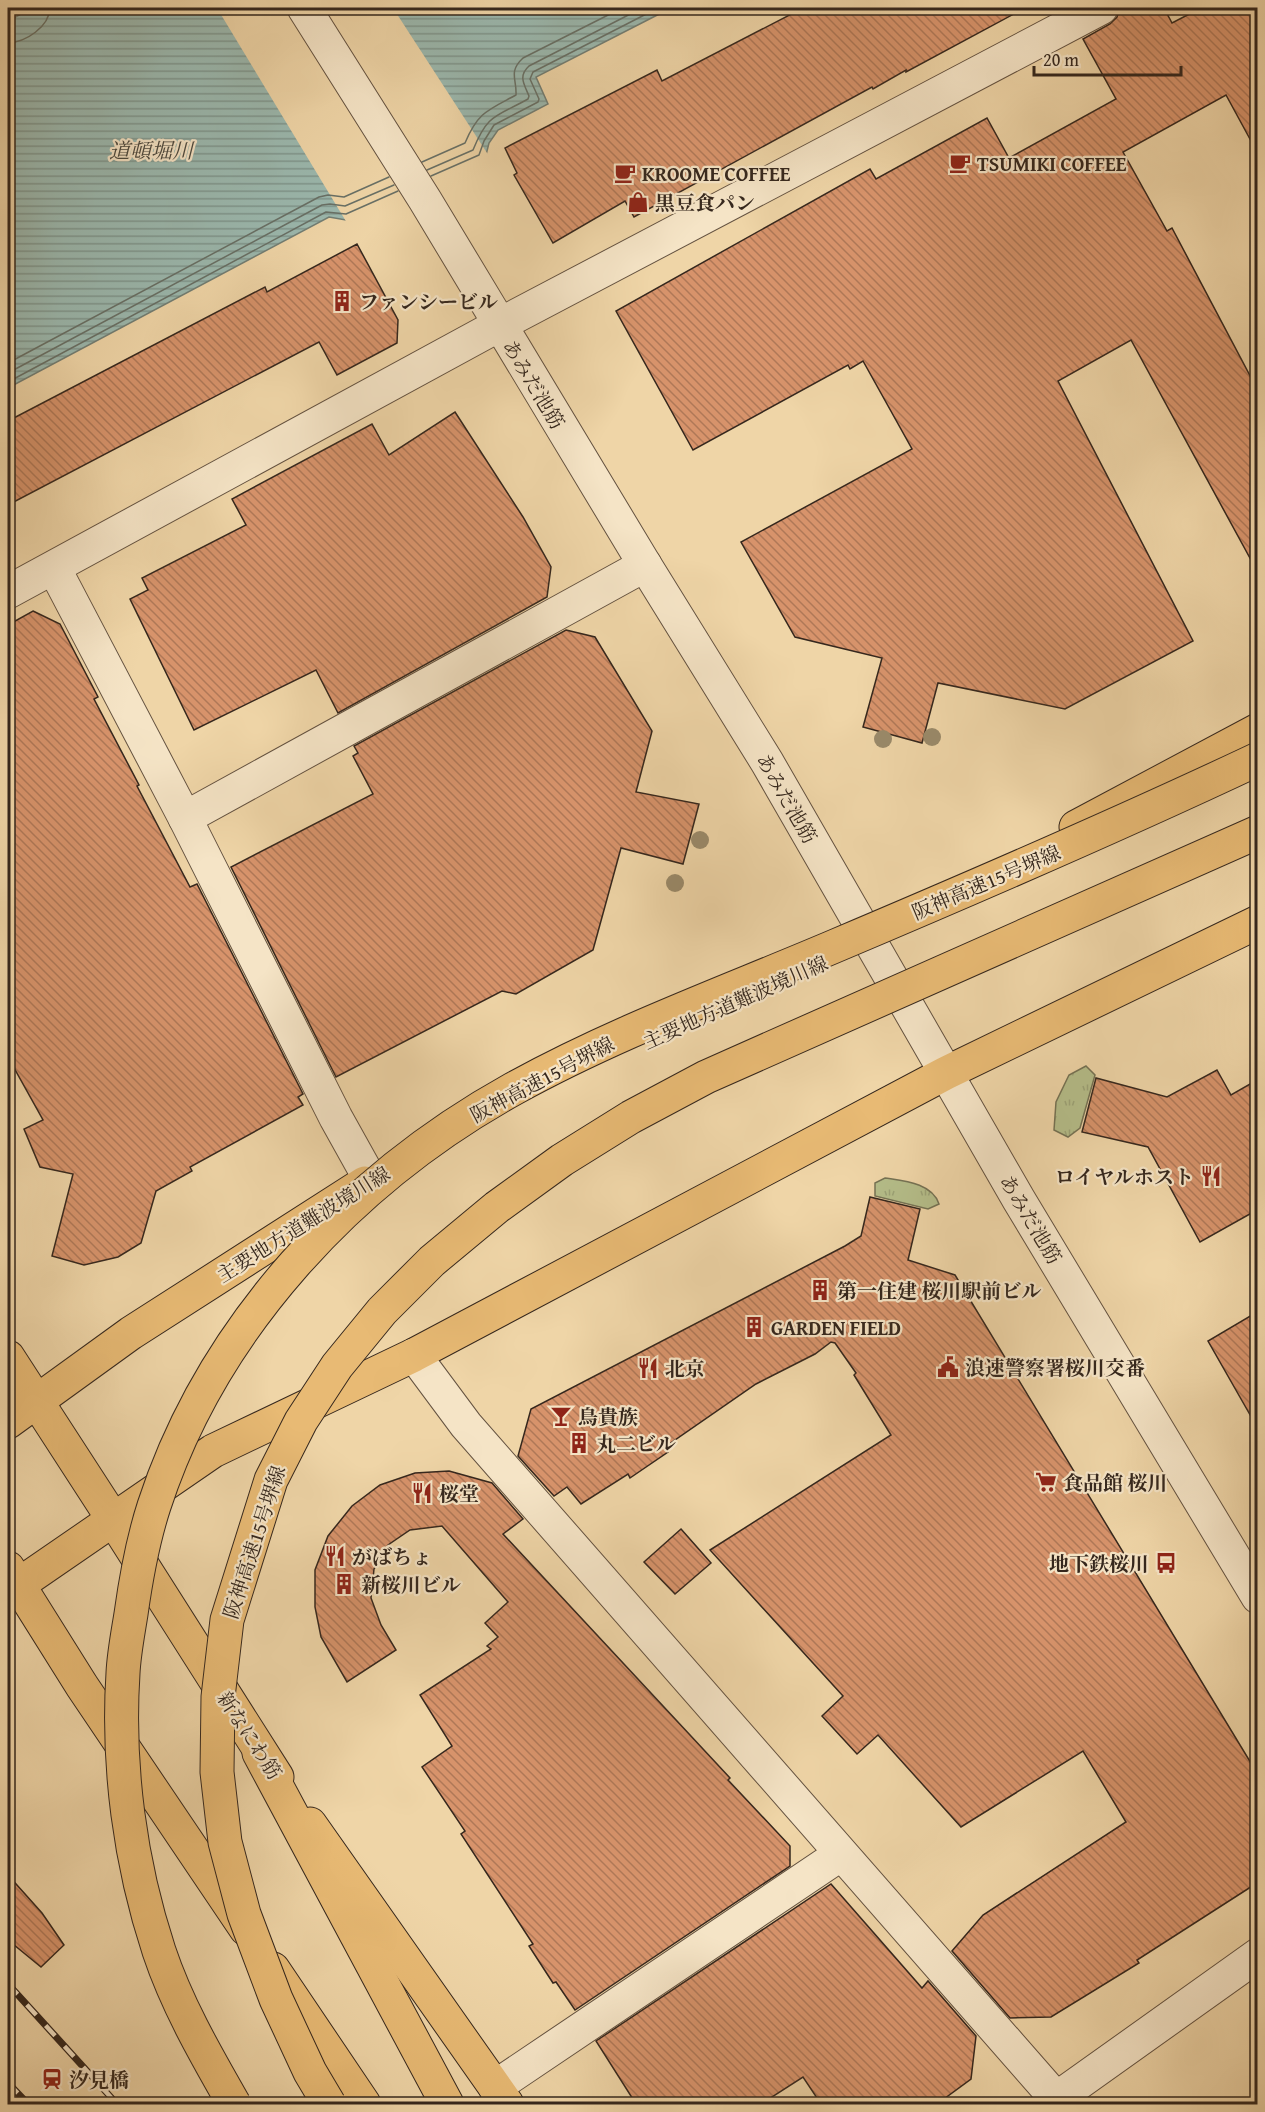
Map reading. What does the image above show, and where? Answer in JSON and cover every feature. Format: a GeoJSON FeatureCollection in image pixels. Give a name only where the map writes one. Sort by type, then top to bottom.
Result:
{"type":"FeatureCollection","features":[{"type":"Feature","properties":{"kind":"main road","name":"主要地方道難波境川線"},"geometry":{"type":"LineString","coordinates":[[8,1422],[131,1333],[370,1179],[551,1085],[870,940],[1257,730]]}},
{"type":"Feature","properties":{"kind":"main road","name":"阪神高速15号堺線"},"geometry":{"type":"LineString","coordinates":[[234,2104],[195,2035],[160,1952],[135,1858],[123,1764],[123,1672],[136,1582],[153,1508],[182,1433],[213,1374],[260,1305],[305,1252],[363,1196],[435,1138],[513,1089],[674,1013],[1019,869],[1257,759]]}},
{"type":"Feature","properties":{"kind":"main road","name":"阪神高速15号堺線"},"geometry":{"type":"LineString","coordinates":[[329,2104],[310,2072],[276,1999],[244,1914],[225,1842],[217,1772],[218,1697],[227,1620],[271,1480],[301,1421],[337,1366],[382,1311],[432,1261],[497,1207],[561,1160],[631,1117],[706,1077],[1257,832]]}},
{"type":"Feature","properties":{"kind":"main road"},"geometry":{"type":"LineString","coordinates":[[364,2104],[11,1582],[113,1519],[213,1451],[414,1355],[946,1073],[1257,922]]}},
{"type":"Feature","properties":{"kind":"main road","name":"新なにわ筋"},"geometry":{"type":"LineString","coordinates":[[8,1357],[260,1753],[501,2096]]}},
{"type":"Feature","properties":{"kind":"main road"},"geometry":{"type":"LineString","coordinates":[[260,1753],[447,2104]]}},
{"type":"Feature","properties":{"kind":"street","name":"あみだ池筋"},"geometry":{"type":"LineString","coordinates":[[304,8],[425,200],[645,565],[767,762],[1025,1210],[1247,1556],[1257,1597]]}},
{"type":"Feature","properties":{"kind":"street"},"geometry":{"type":"LineString","coordinates":[[8,592],[499,325],[1101,8]]}},
{"type":"Feature","properties":{"kind":"street"},"geometry":{"type":"LineString","coordinates":[[185,818],[645,565]]}},
{"type":"Feature","properties":{"kind":"street"},"geometry":{"type":"LineString","coordinates":[[54,568],[185,818],[336,1118],[370,1179]]}},
{"type":"Feature","properties":{"kind":"street"},"geometry":{"type":"LineString","coordinates":[[414,1355],[466,1425],[1056,2102],[1257,1955]]}},
{"type":"Feature","properties":{"kind":"street"},"geometry":{"type":"LineString","coordinates":[[501,2096],[841,1854]]}},
{"type":"Feature","properties":{"kind":"green space"},"geometry":{"type":"Polygon","coordinates":[[[1086,1066],[1095,1075],[1080,1128],[1068,1137],[1054,1130],[1056,1102],[1069,1075],[1086,1066]]]}},
{"type":"Feature","properties":{"kind":"green space"},"geometry":{"type":"Polygon","coordinates":[[[885,1178],[924,1187],[939,1204],[928,1209],[875,1196],[875,1183],[885,1178]]]}},
{"type":"Feature","properties":{"kind":"water","name":"道頓堀川"},"geometry":{"type":"Polygon","coordinates":[[[32,8],[671,8],[536,77],[548,104],[498,130],[489,143],[485,159],[346,220],[329,217],[8,388],[8,21],[32,8]]]}},
{"type":"Feature","properties":{"kind":"pier"},"geometry":{"type":"Polygon","coordinates":[[[217,8],[393,8],[489,156],[488,161],[347,223],[217,8]]]}},
{"type":"Feature","properties":{"kind":"building"},"geometry":{"type":"Polygon","coordinates":[[[803,8],[1025,8],[906,72],[906,70],[873,89],[872,87],[634,217],[625,201],[553,243],[514,175],[517,173],[505,148],[657,70],[662,81],[803,8]]]}},
{"type":"Feature","properties":{"kind":"building"},"geometry":{"type":"Polygon","coordinates":[[[1120,8],[1164,8],[1172,23],[1201,8],[1257,8],[1257,152],[1226,95],[1123,152],[1167,231],[1172,228],[1257,389],[1257,571],[1131,340],[1058,381],[1193,641],[1065,709],[938,683],[922,743],[863,727],[882,658],[795,637],[741,542],[912,449],[863,361],[850,369],[848,365],[693,450],[616,311],[870,169],[876,179],[987,118],[1009,158],[1116,99],[1083,39],[1110,24],[1117,17],[1120,8]]]}},
{"type":"Feature","properties":{"kind":"building"},"geometry":{"type":"Polygon","coordinates":[[[357,244],[398,320],[397,343],[337,375],[319,342],[8,505],[8,421],[265,287],[267,292],[357,244]]]}},
{"type":"Feature","properties":{"kind":"building"},"geometry":{"type":"Polygon","coordinates":[[[455,412],[523,517],[551,567],[547,597],[338,713],[316,670],[194,730],[130,599],[148,590],[142,578],[246,525],[232,499],[372,424],[389,455],[455,412]]]}},
{"type":"Feature","properties":{"kind":"building"},"geometry":{"type":"Polygon","coordinates":[[[33,611],[60,624],[98,697],[94,699],[139,785],[137,786],[190,887],[197,884],[303,1094],[298,1097],[303,1105],[190,1167],[192,1171],[156,1191],[141,1243],[118,1257],[84,1265],[52,1256],[73,1174],[40,1167],[24,1129],[43,1120],[8,1057],[8,625],[33,611]]]}},
{"type":"Feature","properties":{"kind":"building"},"geometry":{"type":"Polygon","coordinates":[[[566,630],[595,637],[652,731],[636,792],[699,804],[683,864],[621,848],[593,950],[516,994],[502,991],[336,1077],[231,867],[373,794],[353,756],[358,753],[354,746],[566,630]]]}},
{"type":"Feature","properties":{"kind":"building","name":"ロイヤルホスト"},"geometry":{"type":"Polygon","coordinates":[[[1217,1070],[1231,1095],[1257,1080],[1257,1210],[1200,1242],[1148,1147],[1082,1132],[1096,1078],[1167,1097],[1217,1070]]]}},
{"type":"Feature","properties":{"kind":"building"},"geometry":{"type":"Polygon","coordinates":[[[870,1197],[920,1209],[908,1260],[955,1275],[1257,1773],[1257,1883],[1137,1960],[1139,1963],[1051,2017],[1010,2018],[952,1951],[983,1915],[1126,1822],[1083,1751],[961,1827],[878,1735],[857,1754],[822,1716],[843,1696],[710,1550],[891,1435],[854,1375],[856,1373],[835,1343],[831,1342],[815,1354],[756,1384],[665,1447],[668,1452],[630,1478],[628,1474],[581,1504],[567,1487],[554,1496],[518,1456],[531,1409],[861,1236],[870,1197]]]}},
{"type":"Feature","properties":{"kind":"building"},"geometry":{"type":"Polygon","coordinates":[[[1257,1312],[1257,1427],[1208,1341],[1257,1312]]]}},
{"type":"Feature","properties":{"kind":"building"},"geometry":{"type":"Polygon","coordinates":[[[449,1471],[492,1483],[523,1519],[503,1534],[730,1778],[728,1780],[790,1846],[790,1866],[575,2010],[556,1982],[553,1983],[529,1946],[533,1944],[461,1834],[465,1831],[422,1767],[452,1746],[420,1695],[491,1649],[487,1646],[498,1637],[485,1623],[508,1602],[442,1526],[410,1530],[388,1545],[374,1569],[371,1598],[381,1625],[396,1650],[347,1682],[321,1637],[315,1607],[315,1570],[328,1536],[352,1506],[380,1485],[415,1473],[449,1471]]]}},
{"type":"Feature","properties":{"kind":"building"},"geometry":{"type":"Polygon","coordinates":[[[681,1529],[711,1563],[675,1594],[644,1562],[681,1529]]]}},
{"type":"Feature","properties":{"kind":"building"},"geometry":{"type":"Polygon","coordinates":[[[8,1875],[42,1913],[64,1945],[41,1967],[8,1940],[8,1875]]]}},
{"type":"Feature","properties":{"kind":"building"},"geometry":{"type":"Polygon","coordinates":[[[831,1884],[922,1988],[928,1981],[976,2036],[971,2079],[937,2104],[821,2104],[803,2077],[761,2104],[636,2104],[596,2041],[831,1884]]]}},
{"type":"Feature","properties":{"kind":"railway"},"geometry":{"type":"LineString","coordinates":[[8,1984],[117,2104]]}},
{"type":"Feature","properties":{"kind":"railway"},"geometry":{"type":"LineString","coordinates":[[8,2083],[28,2104]]}},
{"type":"Feature","properties":{"kind":"place","name":"TSUMIKI COFFEE"},"geometry":{"type":"Point","coordinates":[960,163]}},
{"type":"Feature","properties":{"kind":"place","name":"KROOME COFFEE"},"geometry":{"type":"Point","coordinates":[625,173]}},
{"type":"Feature","properties":{"kind":"place","name":"黒豆食パン"},"geometry":{"type":"Point","coordinates":[638,202]}},
{"type":"Feature","properties":{"kind":"place","name":"ファンシービル"},"geometry":{"type":"Point","coordinates":[342,301]}},
{"type":"Feature","properties":{"kind":"place","name":"ロイヤルホスト"},"geometry":{"type":"Point","coordinates":[1211,1176]}},
{"type":"Feature","properties":{"kind":"place","name":"第一住建 桜川駅前ビル"},"geometry":{"type":"Point","coordinates":[820,1290]}},
{"type":"Feature","properties":{"kind":"place","name":"GARDEN FIELD"},"geometry":{"type":"Point","coordinates":[754,1327]}},
{"type":"Feature","properties":{"kind":"place","name":"浪速警察署桜川交番"},"geometry":{"type":"Point","coordinates":[948,1367]}},
{"type":"Feature","properties":{"kind":"place","name":"北京"},"geometry":{"type":"Point","coordinates":[648,1368]}},
{"type":"Feature","properties":{"kind":"place","name":"鳥貴族"},"geometry":{"type":"Point","coordinates":[561,1416]}},
{"type":"Feature","properties":{"kind":"place","name":"丸二ビル"},"geometry":{"type":"Point","coordinates":[579,1443]}},
{"type":"Feature","properties":{"kind":"place","name":"食品館 桜川"},"geometry":{"type":"Point","coordinates":[1046,1482]}},
{"type":"Feature","properties":{"kind":"place","name":"桜堂"},"geometry":{"type":"Point","coordinates":[422,1493]}},
{"type":"Feature","properties":{"kind":"place","name":"がばちょ"},"geometry":{"type":"Point","coordinates":[335,1556]}},
{"type":"Feature","properties":{"kind":"place","name":"地下鉄桜川"},"geometry":{"type":"Point","coordinates":[1166,1563]}},
{"type":"Feature","properties":{"kind":"place","name":"新桜川ビル"},"geometry":{"type":"Point","coordinates":[344,1584]}},
{"type":"Feature","properties":{"kind":"place","name":"汐見橋"},"geometry":{"type":"Point","coordinates":[52,2079]}}]}
